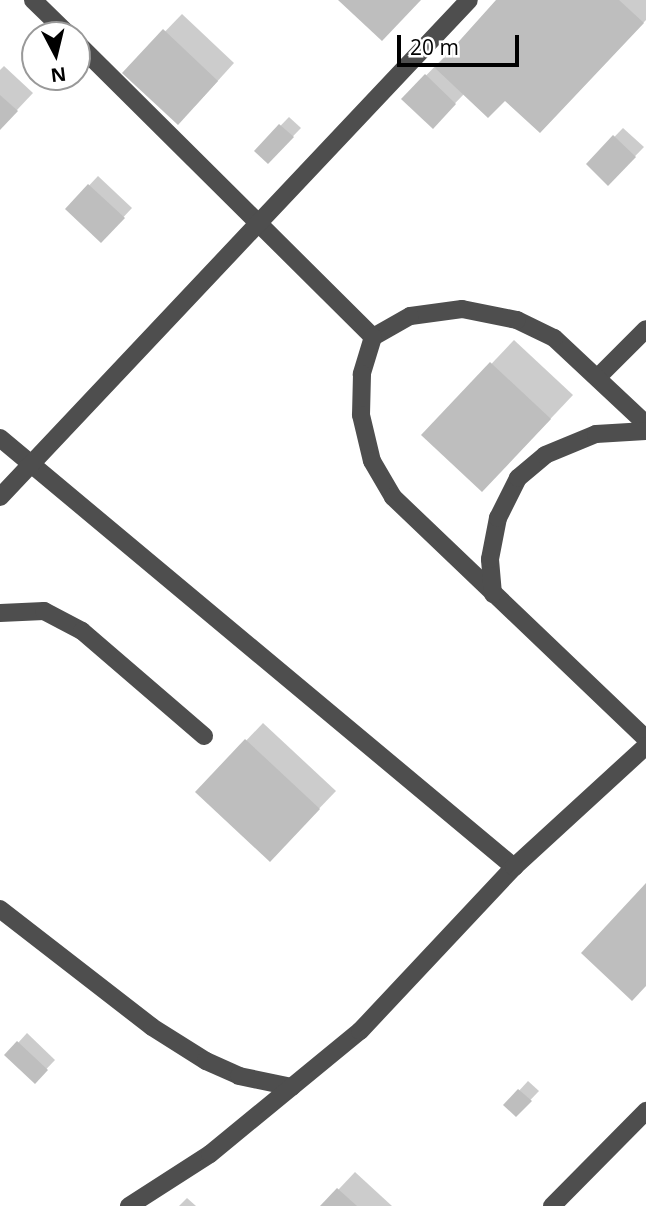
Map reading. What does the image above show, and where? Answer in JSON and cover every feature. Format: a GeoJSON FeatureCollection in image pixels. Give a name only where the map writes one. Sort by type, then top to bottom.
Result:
{"type":"FeatureCollection","features":[{"type":"Feature","properties":{"kind":"street"},"geometry":{"type":"LineString","coordinates":[[33,0],[55,21]]}},
{"type":"Feature","properties":{"kind":"street"},"geometry":{"type":"LineString","coordinates":[[0,497],[31,466],[78,410],[469,0]]}},
{"type":"Feature","properties":{"kind":"street"},"geometry":{"type":"LineString","coordinates":[[91,57],[373,337]]}},
{"type":"Feature","properties":{"kind":"street"},"geometry":{"type":"LineString","coordinates":[[646,424],[600,376],[554,338],[516,320],[462,309],[410,316],[373,337],[362,374],[361,415],[372,461],[393,498],[646,738]]}},
{"type":"Feature","properties":{"kind":"street"},"geometry":{"type":"LineString","coordinates":[[600,376],[646,329]]}},
{"type":"Feature","properties":{"kind":"street"},"geometry":{"type":"LineString","coordinates":[[493,594],[490,559],[498,518],[518,478],[545,455],[596,434],[646,431]]}},
{"type":"Feature","properties":{"kind":"street"},"geometry":{"type":"LineString","coordinates":[[0,438],[514,867]]}},
{"type":"Feature","properties":{"kind":"street"},"geometry":{"type":"LineString","coordinates":[[0,613],[44,611],[82,631],[204,736]]}},
{"type":"Feature","properties":{"kind":"street"},"geometry":{"type":"LineString","coordinates":[[129,1206],[210,1154],[360,1031],[514,867],[646,746]]}},
{"type":"Feature","properties":{"kind":"street"},"geometry":{"type":"LineString","coordinates":[[0,909],[121,1004],[206,1061],[239,1076],[292,1087]]}},
{"type":"Feature","properties":{"kind":"street"},"geometry":{"type":"LineString","coordinates":[[552,1206],[646,1111]]}},
{"type":"Feature","properties":{"kind":"building"},"geometry":{"type":"Polygon","coordinates":[[[338,0],[421,0],[382,41],[338,0]]]}},
{"type":"Feature","properties":{"kind":"building"},"geometry":{"type":"Polygon","coordinates":[[[496,0],[619,0],[644,23],[540,133],[505,101],[488,118],[435,68],[496,0]]]}},
{"type":"Feature","properties":{"kind":"building"},"geometry":{"type":"Polygon","coordinates":[[[163,29],[218,81],[178,125],[122,73],[163,29]]]}},
{"type":"Feature","properties":{"kind":"building"},"geometry":{"type":"Polygon","coordinates":[[[425,74],[456,104],[433,129],[401,99],[425,74]]]}},
{"type":"Feature","properties":{"kind":"building"},"geometry":{"type":"Polygon","coordinates":[[[0,95],[18,111],[0,130],[0,95]]]}},
{"type":"Feature","properties":{"kind":"building"},"geometry":{"type":"Polygon","coordinates":[[[279,124],[294,137],[268,164],[254,151],[279,124]]]}},
{"type":"Feature","properties":{"kind":"building"},"geometry":{"type":"Polygon","coordinates":[[[613,135],[636,157],[608,186],[586,164],[613,135]]]}},
{"type":"Feature","properties":{"kind":"building"},"geometry":{"type":"Polygon","coordinates":[[[88,184],[125,218],[101,243],[65,209],[88,184]]]}},
{"type":"Feature","properties":{"kind":"building"},"geometry":{"type":"Polygon","coordinates":[[[490,362],[551,419],[482,492],[421,435],[490,362]]]}},
{"type":"Feature","properties":{"kind":"building"},"geometry":{"type":"Polygon","coordinates":[[[245,739],[320,809],[270,862],[195,792],[245,739]]]}},
{"type":"Feature","properties":{"kind":"building"},"geometry":{"type":"Polygon","coordinates":[[[646,883],[646,986],[632,1001],[581,953],[646,883]]]}},
{"type":"Feature","properties":{"kind":"building"},"geometry":{"type":"Polygon","coordinates":[[[17,1041],[48,1070],[35,1084],[4,1055],[17,1041]]]}},
{"type":"Feature","properties":{"kind":"building"},"geometry":{"type":"Polygon","coordinates":[[[518,1089],[532,1101],[516,1117],[503,1105],[518,1089]]]}},
{"type":"Feature","properties":{"kind":"building"},"geometry":{"type":"Polygon","coordinates":[[[337,1188],[357,1206],[320,1206],[337,1188]]]}}]}
